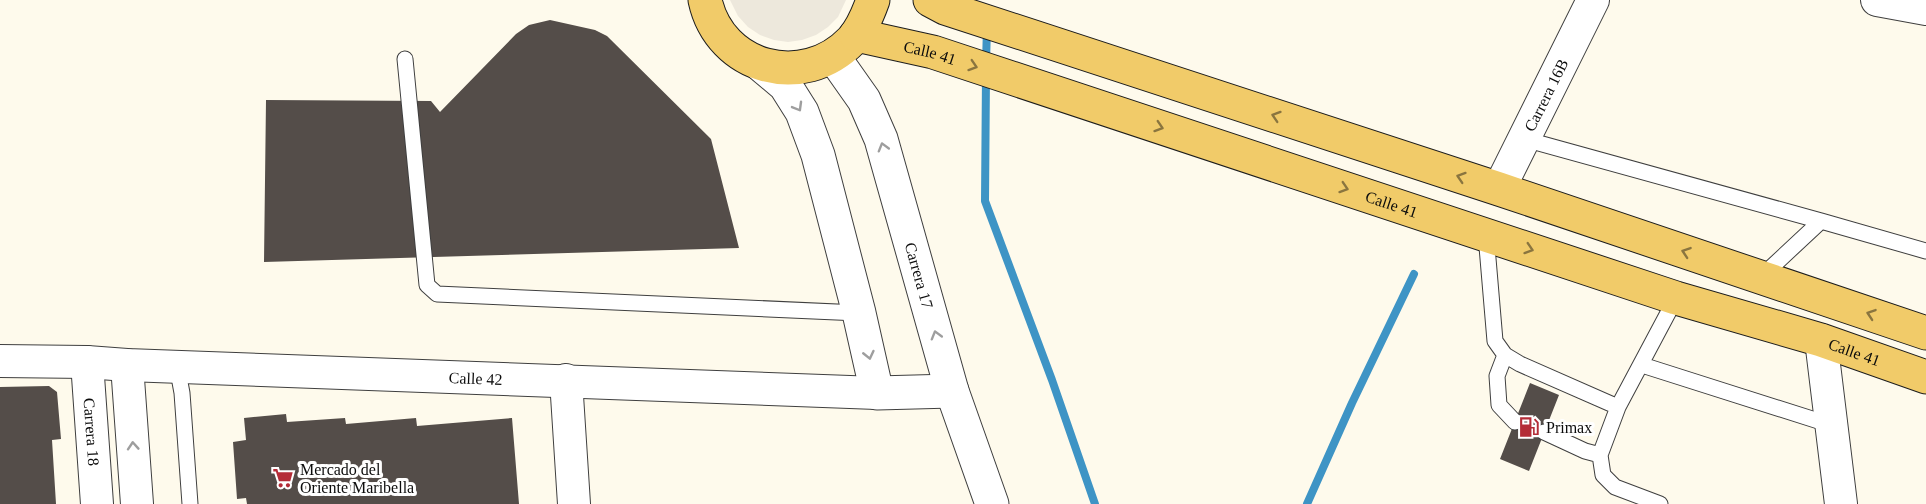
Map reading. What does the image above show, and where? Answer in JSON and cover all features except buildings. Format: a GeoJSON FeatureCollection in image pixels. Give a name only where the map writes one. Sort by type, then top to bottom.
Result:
{"type":"FeatureCollection","features":[{"type":"Feature","properties":{"kind":"main road"},"geometry":{"type":"LineString","coordinates":[[705,0],[715,27],[742,55],[772,67],[797,68],[815,64],[844,46],[866,18],[873,0]]}},
{"type":"Feature","properties":{"kind":"main road"},"geometry":{"type":"LineString","coordinates":[[930,0],[945,8],[1499,189],[1926,333]]}},
{"type":"Feature","properties":{"kind":"main road","name":"Calle 41"},"geometry":{"type":"LineString","coordinates":[[844,46],[933,52],[1676,298],[1821,340],[1926,377]]}},
{"type":"Feature","properties":{"kind":"street","name":"Carrera 16B"},"geometry":{"type":"LineString","coordinates":[[1499,189],[1593,0]]}},
{"type":"Feature","properties":{"kind":"street"},"geometry":{"type":"LineString","coordinates":[[1888,1],[1926,9]]}},
{"type":"Feature","properties":{"kind":"street","name":"Carrera 17"},"geometry":{"type":"LineString","coordinates":[[844,46],[881,138],[952,392],[992,504]]}},
{"type":"Feature","properties":{"kind":"street"},"geometry":{"type":"LineString","coordinates":[[760,64],[785,85],[802,112],[818,155],[877,393]]}},
{"type":"Feature","properties":{"kind":"street"},"geometry":{"type":"LineString","coordinates":[[1821,340],[1841,504]]}},
{"type":"Feature","properties":{"kind":"street","name":"Calle 42"},"geometry":{"type":"LineString","coordinates":[[0,361],[87,362],[877,393],[952,392]]}},
{"type":"Feature","properties":{"kind":"street","name":"Carrera 18"},"geometry":{"type":"LineString","coordinates":[[87,362],[97,504]]}},
{"type":"Feature","properties":{"kind":"street"},"geometry":{"type":"LineString","coordinates":[[127,365],[136,504]]}},
{"type":"Feature","properties":{"kind":"street"},"geometry":{"type":"LineString","coordinates":[[566,380],[574,504]]}},
{"type":"Feature","properties":{"kind":"lane"},"geometry":{"type":"LineString","coordinates":[[405,59],[427,285],[437,294],[859,313]]}},
{"type":"Feature","properties":{"kind":"lane"},"geometry":{"type":"LineString","coordinates":[[1524,139],[1926,251]]}},
{"type":"Feature","properties":{"kind":"lane"},"geometry":{"type":"LineString","coordinates":[[1761,277],[1821,221]]}},
{"type":"Feature","properties":{"kind":"lane"},"geometry":{"type":"LineString","coordinates":[[1486,235],[1495,341],[1505,355],[1520,364],[1618,407]]}},
{"type":"Feature","properties":{"kind":"lane"},"geometry":{"type":"LineString","coordinates":[[1660,504],[1615,487],[1603,476],[1600,455],[1618,407],[1676,298]]}},
{"type":"Feature","properties":{"kind":"lane"},"geometry":{"type":"LineString","coordinates":[[1505,355],[1497,376],[1499,405],[1515,422]]}},
{"type":"Feature","properties":{"kind":"lane"},"geometry":{"type":"LineString","coordinates":[[1642,364],[1831,425]]}},
{"type":"Feature","properties":{"kind":"lane"},"geometry":{"type":"LineString","coordinates":[[177,366],[182,393],[190,504]]}},
{"type":"Feature","properties":{"kind":"lane"},"geometry":{"type":"LineString","coordinates":[[1544,432],[1584,451],[1600,455]]}},
{"type":"Feature","properties":{"kind":"shaded area"},"geometry":{"type":"Polygon","coordinates":[[[730,0],[846,0],[838,17],[828,27],[816,35],[788,42],[760,35],[748,27],[738,16],[730,0]]]}},
{"type":"Feature","properties":{"kind":"waterway"},"geometry":{"type":"LineString","coordinates":[[986,63],[987,27]]}},
{"type":"Feature","properties":{"kind":"waterway"},"geometry":{"type":"LineString","coordinates":[[986,75],[985,201],[1052,380],[1095,504]]}},
{"type":"Feature","properties":{"kind":"waterway"},"geometry":{"type":"LineString","coordinates":[[1307,504],[1352,403],[1414,274]]}},
{"type":"Feature","properties":{"kind":"place","name":"Primax"},"geometry":{"type":"Point","coordinates":[1529,427]}},
{"type":"Feature","properties":{"kind":"place","name":"Mercado del Oriente Maribella"},"geometry":{"type":"Point","coordinates":[283,478]}}]}
